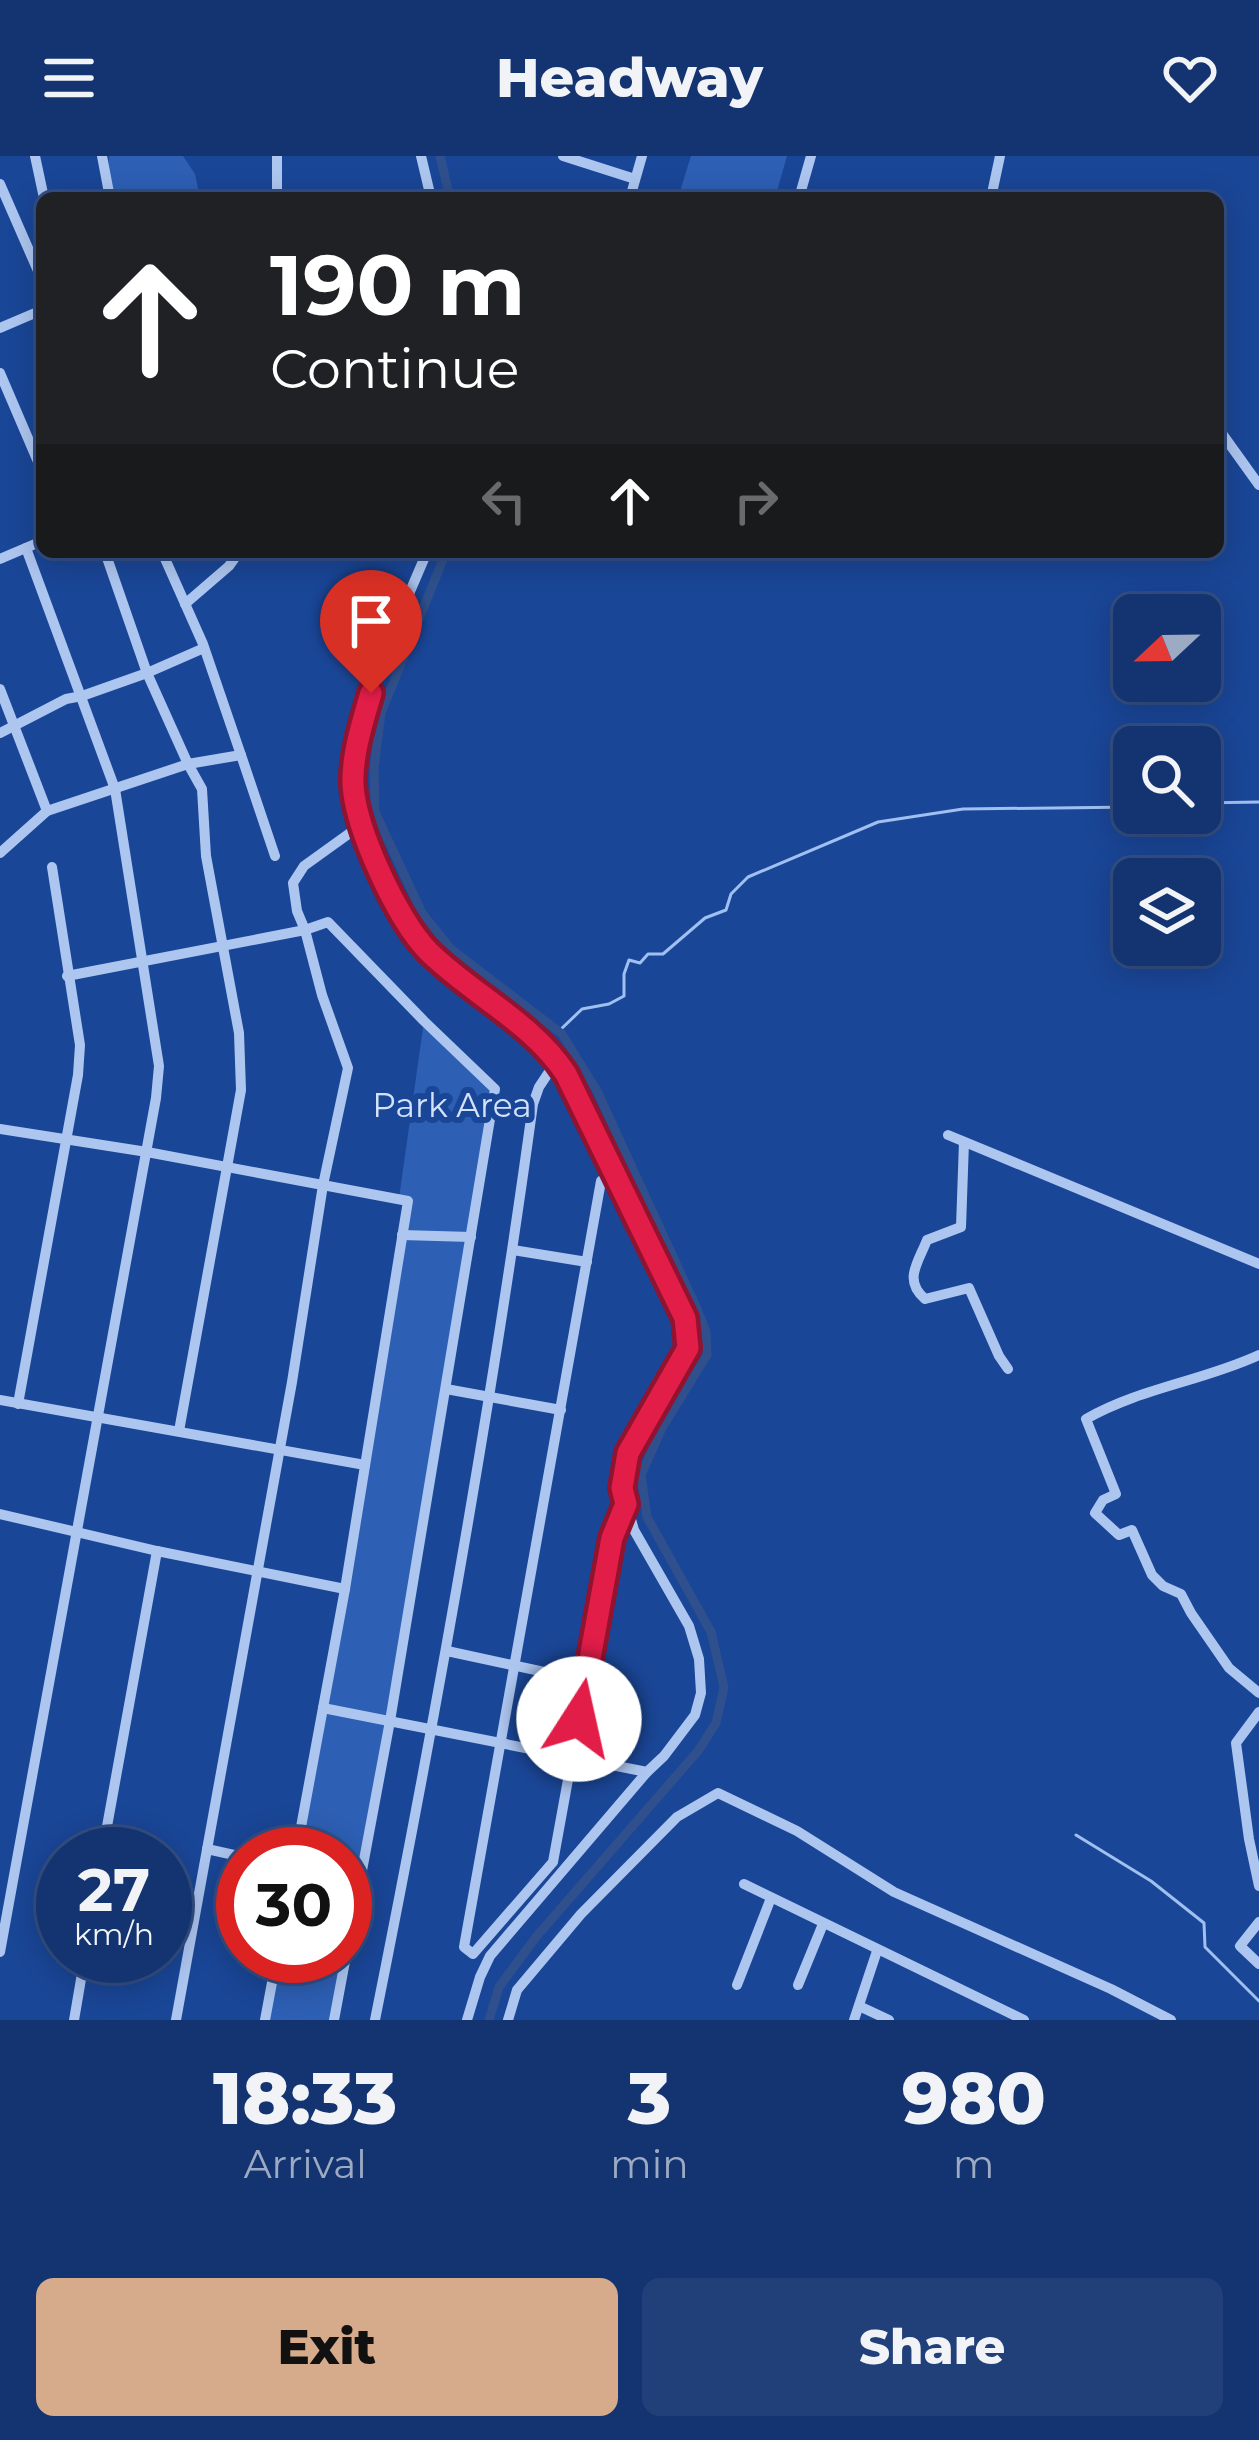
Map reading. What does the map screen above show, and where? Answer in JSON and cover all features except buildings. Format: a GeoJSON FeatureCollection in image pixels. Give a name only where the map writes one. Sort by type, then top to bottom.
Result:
{"type":"FeatureCollection","features":[{"type":"Feature","properties":{"kind":"street"},"geometry":{"type":"LineString","coordinates":[[35,156],[43,192]]}},
{"type":"Feature","properties":{"kind":"street"},"geometry":{"type":"LineString","coordinates":[[102,156],[109,192]]}},
{"type":"Feature","properties":{"kind":"street"},"geometry":{"type":"LineString","coordinates":[[277,156],[277,192]]}},
{"type":"Feature","properties":{"kind":"street"},"geometry":{"type":"LineString","coordinates":[[421,156],[429,192]]}},
{"type":"Feature","properties":{"kind":"street"},"geometry":{"type":"LineString","coordinates":[[563,156],[635,179]]}},
{"type":"Feature","properties":{"kind":"street"},"geometry":{"type":"LineString","coordinates":[[632,192],[642,156]]}},
{"type":"Feature","properties":{"kind":"street"},"geometry":{"type":"LineString","coordinates":[[801,192],[811,156]]}},
{"type":"Feature","properties":{"kind":"street"},"geometry":{"type":"LineString","coordinates":[[992,192],[1000,156]]}},
{"type":"Feature","properties":{"kind":"street"},"geometry":{"type":"LineString","coordinates":[[0,184],[36,266]]}},
{"type":"Feature","properties":{"kind":"street"},"geometry":{"type":"LineString","coordinates":[[0,328],[36,313]]}},
{"type":"Feature","properties":{"kind":"street"},"geometry":{"type":"LineString","coordinates":[[0,373],[36,457]]}},
{"type":"Feature","properties":{"kind":"street"},"geometry":{"type":"LineString","coordinates":[[1224,436],[1259,485]]}},
{"type":"Feature","properties":{"kind":"street"},"geometry":{"type":"LineString","coordinates":[[0,559],[36,544]]}},
{"type":"Feature","properties":{"kind":"street"},"geometry":{"type":"LineString","coordinates":[[0,1952],[159,1066],[116,789],[26,548]]}},
{"type":"Feature","properties":{"kind":"street"},"geometry":{"type":"LineString","coordinates":[[107,558],[147,673],[202,789],[206,856],[239,1033],[241,1090],[179,1432]]}},
{"type":"Feature","properties":{"kind":"street"},"geometry":{"type":"LineString","coordinates":[[165,558],[204,648],[275,856]]}},
{"type":"Feature","properties":{"kind":"street"},"geometry":{"type":"LineString","coordinates":[[185,604],[235,558]]}},
{"type":"Feature","properties":{"kind":"street"},"geometry":{"type":"LineString","coordinates":[[424,558],[381,659],[361,726],[353,783],[361,825],[405,923],[429,952],[557,1060],[685,1318],[688,1348],[628,1453],[622,1488],[634,1530],[689,1626],[700,1659],[701,1693],[695,1715],[664,1756],[490,1956],[467,2020]]}},
{"type":"Feature","properties":{"kind":"street"},"geometry":{"type":"LineString","coordinates":[[0,733],[66,699],[147,673],[204,648]]}},
{"type":"Feature","properties":{"kind":"street"},"geometry":{"type":"LineString","coordinates":[[0,689],[47,811]]}},
{"type":"Feature","properties":{"kind":"street"},"geometry":{"type":"LineString","coordinates":[[0,854],[47,811],[188,764],[241,755]]}},
{"type":"Feature","properties":{"kind":"street"},"geometry":{"type":"LineString","coordinates":[[176,2020],[280,1450],[323,1184],[348,1068],[297,911],[293,883],[304,866],[361,825]]}},
{"type":"Feature","properties":{"kind":"street"},"geometry":{"type":"LineString","coordinates":[[18,1404],[80,1045],[52,867]]}},
{"type":"Feature","properties":{"kind":"street"},"geometry":{"type":"LineString","coordinates":[[67,976],[328,922],[495,1089],[390,1721],[334,2020]]}},
{"type":"Feature","properties":{"kind":"street"},"geometry":{"type":"LineString","coordinates":[[376,2020],[448,1651],[533,1104],[557,1060]]}},
{"type":"Feature","properties":{"kind":"street"},"geometry":{"type":"LineString","coordinates":[[0,1129],[408,1202],[301,1827]]}},
{"type":"Feature","properties":{"kind":"street"},"geometry":{"type":"LineString","coordinates":[[948,1135],[1259,1264]]}},
{"type":"Feature","properties":{"kind":"street"},"geometry":{"type":"LineString","coordinates":[[964,1142],[961,1227],[927,1240],[911,1278],[914,1290],[925,1299],[969,1288],[1008,1369]]}},
{"type":"Feature","properties":{"kind":"street"},"geometry":{"type":"LineString","coordinates":[[613,1170],[601,1181],[464,1947],[473,1954],[553,1862],[612,1538],[626,1504]]}},
{"type":"Feature","properties":{"kind":"street"},"geometry":{"type":"LineString","coordinates":[[403,1235],[470,1238]]}},
{"type":"Feature","properties":{"kind":"street"},"geometry":{"type":"LineString","coordinates":[[513,1250],[587,1262]]}},
{"type":"Feature","properties":{"kind":"street"},"geometry":{"type":"LineString","coordinates":[[1259,1355],[1228,1370],[1114,1403],[1086,1418],[1116,1494],[1103,1500],[1095,1513],[1119,1535],[1132,1530],[1152,1575],[1181,1594],[1229,1668],[1259,1693]]}},
{"type":"Feature","properties":{"kind":"street"},"geometry":{"type":"LineString","coordinates":[[446,1389],[561,1410]]}},
{"type":"Feature","properties":{"kind":"street"},"geometry":{"type":"LineString","coordinates":[[0,1400],[365,1465]]}},
{"type":"Feature","properties":{"kind":"street"},"geometry":{"type":"LineString","coordinates":[[0,1514],[345,1589]]}},
{"type":"Feature","properties":{"kind":"street"},"geometry":{"type":"LineString","coordinates":[[108,1827],[157,1551]]}},
{"type":"Feature","properties":{"kind":"street"},"geometry":{"type":"LineString","coordinates":[[448,1651],[586,1681]]}},
{"type":"Feature","properties":{"kind":"street"},"geometry":{"type":"LineString","coordinates":[[323,1708],[647,1772]]}},
{"type":"Feature","properties":{"kind":"street"},"geometry":{"type":"LineString","coordinates":[[1259,1712],[1236,1744],[1259,1886]]}},
{"type":"Feature","properties":{"kind":"street"},"geometry":{"type":"LineString","coordinates":[[508,2020],[517,1990],[581,1914],[677,1816],[718,1793],[797,1831],[894,1892],[1171,2020]]}},
{"type":"Feature","properties":{"kind":"street"},"geometry":{"type":"LineString","coordinates":[[207,1849],[216,1851]]}},
{"type":"Feature","properties":{"kind":"street"},"geometry":{"type":"LineString","coordinates":[[744,1884],[1024,2020]]}},
{"type":"Feature","properties":{"kind":"street"},"geometry":{"type":"LineString","coordinates":[[737,1985],[771,1898]]}},
{"type":"Feature","properties":{"kind":"street"},"geometry":{"type":"LineString","coordinates":[[1259,1922],[1240,1946],[1259,1964]]}},
{"type":"Feature","properties":{"kind":"street"},"geometry":{"type":"LineString","coordinates":[[798,1985],[824,1924]]}},
{"type":"Feature","properties":{"kind":"street"},"geometry":{"type":"LineString","coordinates":[[854,2020],[877,1951]]}},
{"type":"Feature","properties":{"kind":"street"},"geometry":{"type":"LineString","coordinates":[[74,2020],[80,1983]]}},
{"type":"Feature","properties":{"kind":"street"},"geometry":{"type":"LineString","coordinates":[[265,2020],[272,1983]]}},
{"type":"Feature","properties":{"kind":"street"},"geometry":{"type":"LineString","coordinates":[[859,2006],[889,2020]]}},
{"type":"Feature","properties":{"kind":"green space"},"geometry":{"type":"Polygon","coordinates":[[[109,156],[183,156],[195,174],[199,192],[113,192],[109,156]]]}},
{"type":"Feature","properties":{"kind":"green space"},"geometry":{"type":"Polygon","coordinates":[[[691,156],[787,156],[777,192],[680,192],[691,156]]]}},
{"type":"Feature","properties":{"kind":"green space","name":"Park Area"},"geometry":{"type":"Polygon","coordinates":[[[424,1021],[495,1089],[370,1827],[301,1827],[408,1202],[399,1198],[424,1021]]]}},
{"type":"Feature","properties":{"kind":"green space","name":"Park Area"},"geometry":{"type":"Polygon","coordinates":[[[272,1983],[341,1983],[334,2020],[265,2020],[272,1983]]]}},
{"type":"Feature","properties":{"kind":"waterway"},"geometry":{"type":"LineString","coordinates":[[440,156],[449,192]]}},
{"type":"Feature","properties":{"kind":"waterway"},"geometry":{"type":"LineString","coordinates":[[444,558],[381,713],[374,768],[375,812],[422,913],[451,949],[562,1034],[597,1091],[697,1309],[706,1332],[707,1355],[662,1428],[641,1475],[647,1517],[711,1632],[724,1687],[716,1723],[698,1751],[536,1937],[499,1987],[489,2020]]}},
{"type":"Feature","properties":{"kind":"waterway"},"geometry":{"type":"LineString","coordinates":[[1221,803],[1259,802]]}},
{"type":"Feature","properties":{"kind":"waterway"},"geometry":{"type":"LineString","coordinates":[[558,1032],[582,1009],[624,996],[629,960],[640,963],[648,954],[663,954],[705,918],[726,910],[731,894],[748,877],[878,822],[963,809],[1113,807]]}},
{"type":"Feature","properties":{"kind":"waterway"},"geometry":{"type":"LineString","coordinates":[[1076,1835],[1151,1881],[1204,1923],[1205,1947],[1259,2001]]}},
{"type":"Feature","properties":{"kind":"route"},"geometry":{"type":"LineString","coordinates":[[371,693],[353,783],[361,827],[405,923],[429,952],[551,1051],[685,1318],[688,1348],[628,1453],[622,1488],[626,1504],[612,1538],[579,1719]]}}]}
